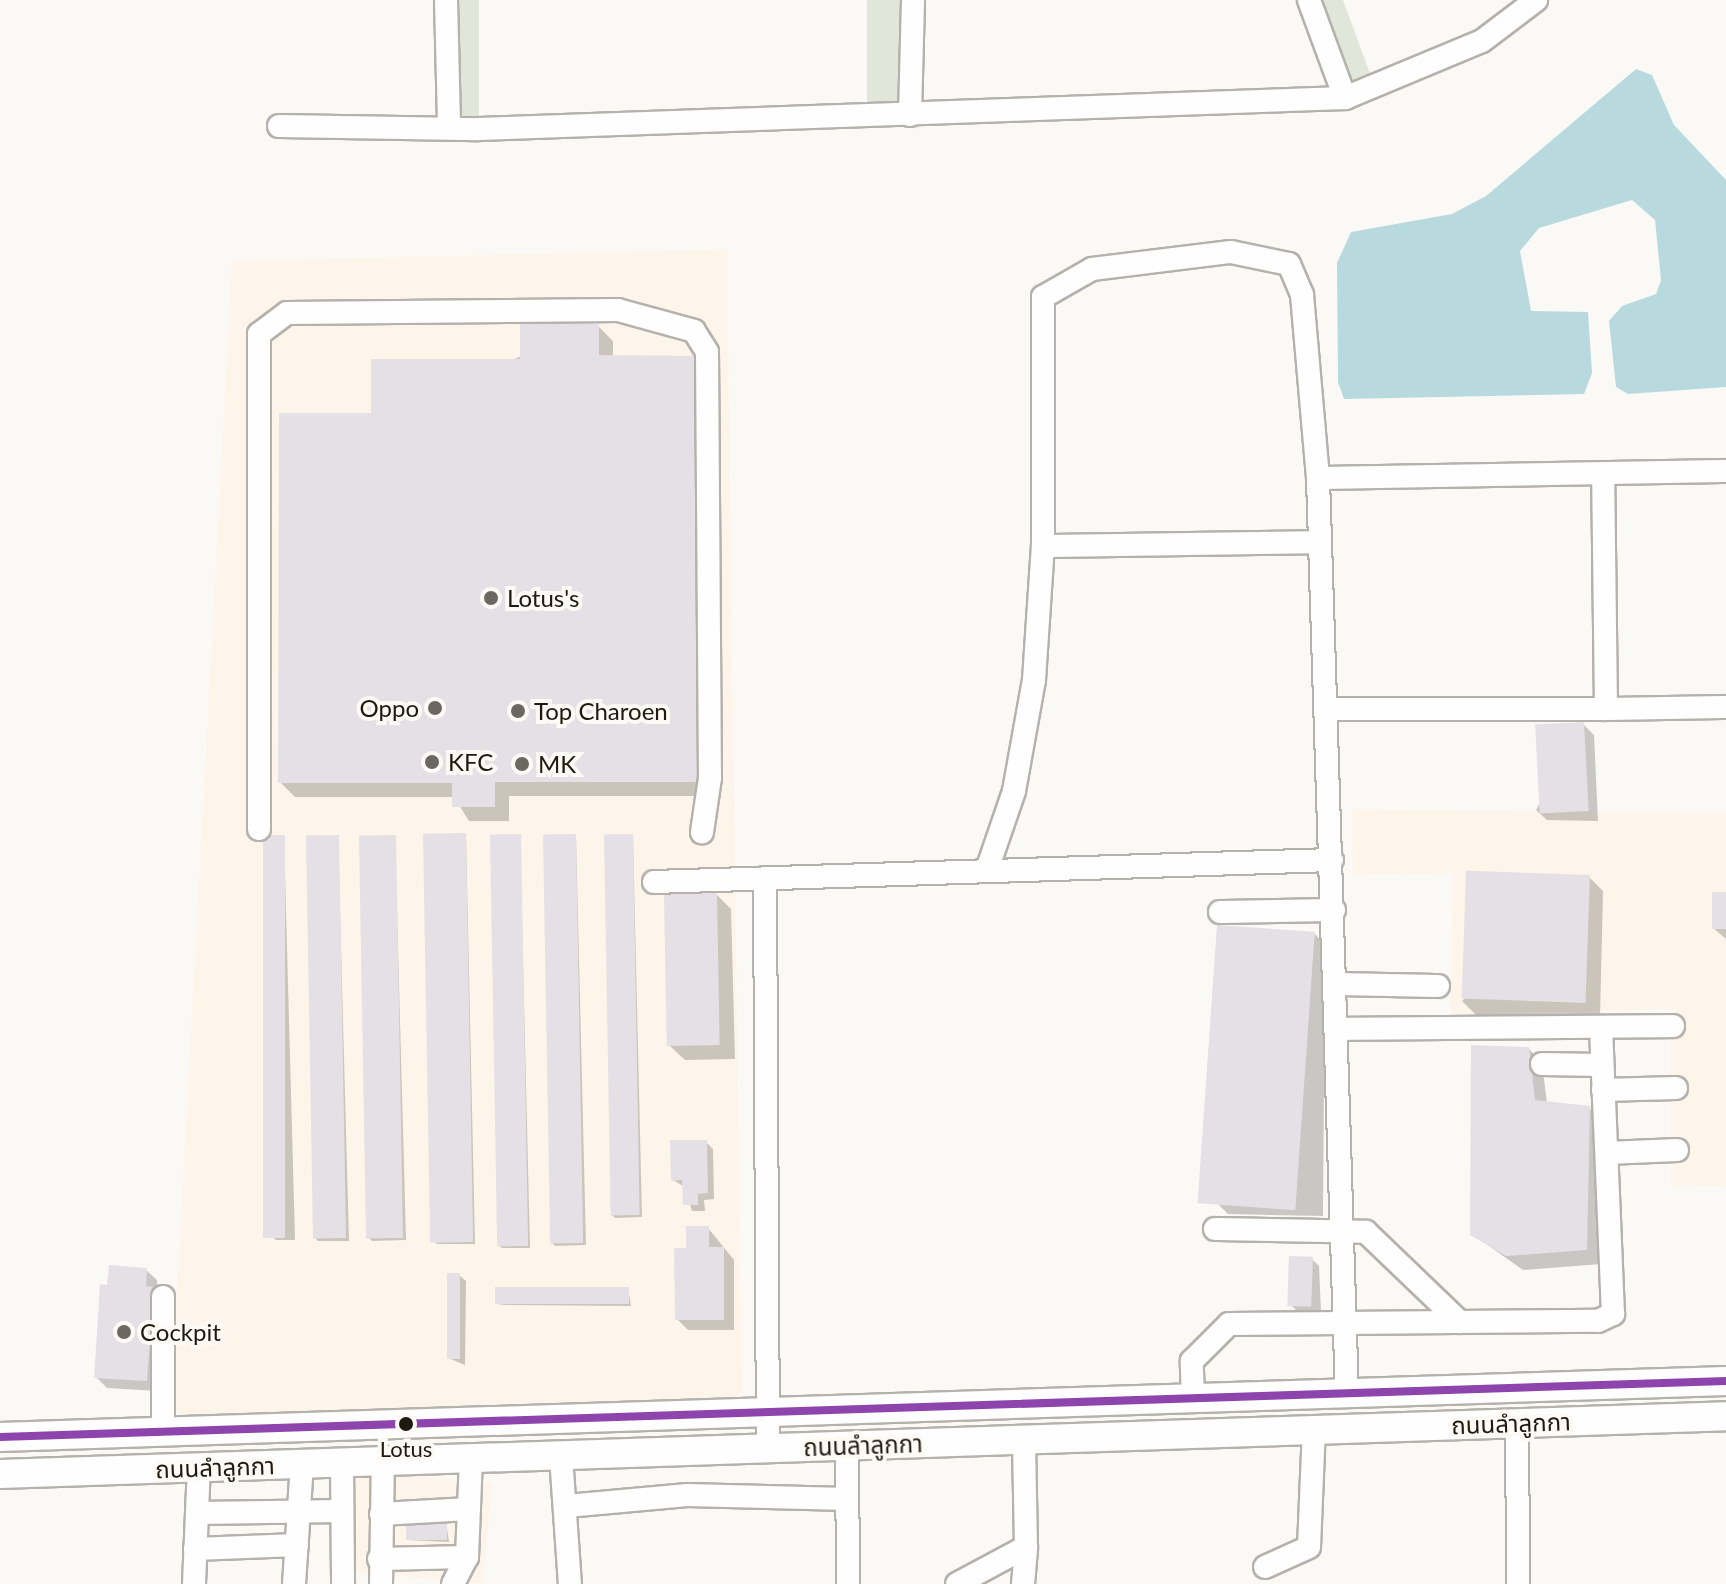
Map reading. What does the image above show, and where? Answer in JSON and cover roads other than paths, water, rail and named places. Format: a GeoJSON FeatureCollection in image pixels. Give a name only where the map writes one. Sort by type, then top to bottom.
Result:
{"type":"FeatureCollection","features":[{"type":"Feature","properties":{"kind":"main road","name":"ถนนลำลูกกา"},"geometry":{"type":"LineString","coordinates":[[0,1437],[768,1409],[1347,1396],[1726,1381]]}},
{"type":"Feature","properties":{"kind":"main road","name":"ถนนลำลูกกา"},"geometry":{"type":"LineString","coordinates":[[0,1474],[1726,1416]]}},
{"type":"Feature","properties":{"kind":"street"},"geometry":{"type":"LineString","coordinates":[[446,0],[449,124]]}},
{"type":"Feature","properties":{"kind":"street"},"geometry":{"type":"LineString","coordinates":[[910,115],[913,0]]}},
{"type":"Feature","properties":{"kind":"street"},"geometry":{"type":"LineString","coordinates":[[1309,0],[1345,98]]}},
{"type":"Feature","properties":{"kind":"street"},"geometry":{"type":"LineString","coordinates":[[279,126],[449,124],[479,129],[1345,98],[1482,41],[1536,0]]}},
{"type":"Feature","properties":{"kind":"street"},"geometry":{"type":"LineString","coordinates":[[988,867],[1014,791],[1034,680],[1043,546],[1043,297],[1092,269],[1231,252],[1289,264],[1302,295],[1318,478],[1318,542],[1328,709],[1339,1029],[1347,1396]]}},
{"type":"Feature","properties":{"kind":"street"},"geometry":{"type":"LineString","coordinates":[[259,829],[259,334],[287,313],[618,310],[694,331],[707,352],[710,762],[702,832]]}},
{"type":"Feature","properties":{"kind":"street"},"geometry":{"type":"LineString","coordinates":[[1318,478],[1726,471]]}},
{"type":"Feature","properties":{"kind":"street"},"geometry":{"type":"LineString","coordinates":[[1603,474],[1606,709]]}},
{"type":"Feature","properties":{"kind":"street"},"geometry":{"type":"LineString","coordinates":[[1043,546],[1318,542]]}},
{"type":"Feature","properties":{"kind":"street"},"geometry":{"type":"LineString","coordinates":[[1328,709],[1726,707]]}},
{"type":"Feature","properties":{"kind":"street"},"geometry":{"type":"LineString","coordinates":[[654,882],[988,867],[1332,860]]}},
{"type":"Feature","properties":{"kind":"street"},"geometry":{"type":"LineString","coordinates":[[765,879],[768,1448]]}},
{"type":"Feature","properties":{"kind":"street"},"geometry":{"type":"LineString","coordinates":[[1220,912],[1334,910]]}},
{"type":"Feature","properties":{"kind":"street"},"geometry":{"type":"LineString","coordinates":[[1337,984],[1438,986]]}},
{"type":"Feature","properties":{"kind":"street"},"geometry":{"type":"LineString","coordinates":[[1339,1029],[1673,1026]]}},
{"type":"Feature","properties":{"kind":"street"},"geometry":{"type":"LineString","coordinates":[[1193,1399],[1192,1361],[1229,1324],[1598,1321],[1613,1314],[1601,1027]]}},
{"type":"Feature","properties":{"kind":"street"},"geometry":{"type":"LineString","coordinates":[[1542,1064],[1601,1065]]}},
{"type":"Feature","properties":{"kind":"street"},"geometry":{"type":"LineString","coordinates":[[1603,1090],[1676,1088]]}},
{"type":"Feature","properties":{"kind":"street"},"geometry":{"type":"LineString","coordinates":[[1607,1153],[1677,1150]]}},
{"type":"Feature","properties":{"kind":"street"},"geometry":{"type":"LineString","coordinates":[[1215,1229],[1343,1227],[1366,1232],[1399,1256],[1460,1322]]}},
{"type":"Feature","properties":{"kind":"street"},"geometry":{"type":"LineString","coordinates":[[163,1297],[163,1432]]}},
{"type":"Feature","properties":{"kind":"street"},"geometry":{"type":"LineString","coordinates":[[1517,1423],[1518,1584]]}},
{"type":"Feature","properties":{"kind":"street"},"geometry":{"type":"LineString","coordinates":[[1265,1567],[1309,1547],[1314,1430]]}},
{"type":"Feature","properties":{"kind":"street"},"geometry":{"type":"LineString","coordinates":[[1023,1584],[1026,1547],[1024,1440]]}},
{"type":"Feature","properties":{"kind":"street"},"geometry":{"type":"LineString","coordinates":[[847,1446],[848,1584]]}},
{"type":"Feature","properties":{"kind":"street"},"geometry":{"type":"LineString","coordinates":[[561,1456],[567,1506],[570,1584]]}},
{"type":"Feature","properties":{"kind":"street"},"geometry":{"type":"LineString","coordinates":[[453,1584],[467,1557],[471,1459]]}},
{"type":"Feature","properties":{"kind":"street"},"geometry":{"type":"LineString","coordinates":[[381,1584],[379,1559],[383,1461]]}},
{"type":"Feature","properties":{"kind":"street"},"geometry":{"type":"LineString","coordinates":[[342,1463],[343,1584]]}},
{"type":"Feature","properties":{"kind":"street"},"geometry":{"type":"LineString","coordinates":[[294,1584],[302,1464]]}},
{"type":"Feature","properties":{"kind":"street"},"geometry":{"type":"LineString","coordinates":[[194,1584],[199,1467]]}},
{"type":"Feature","properties":{"kind":"street"},"geometry":{"type":"LineString","coordinates":[[567,1506],[687,1495],[847,1499]]}},
{"type":"Feature","properties":{"kind":"street"},"geometry":{"type":"LineString","coordinates":[[381,1514],[469,1509]]}},
{"type":"Feature","properties":{"kind":"street"},"geometry":{"type":"LineString","coordinates":[[197,1513],[342,1511]]}},
{"type":"Feature","properties":{"kind":"street"},"geometry":{"type":"LineString","coordinates":[[195,1549],[297,1545]]}},
{"type":"Feature","properties":{"kind":"street"},"geometry":{"type":"LineString","coordinates":[[957,1584],[1026,1547]]}},
{"type":"Feature","properties":{"kind":"street"},"geometry":{"type":"LineString","coordinates":[[379,1559],[467,1557]]}},
{"type":"Feature","properties":{"kind":"water"},"geometry":{"type":"Polygon","coordinates":[[[1636,69],[1652,75],[1674,125],[1726,180],[1726,387],[1628,394],[1616,387],[1609,321],[1622,306],[1656,294],[1661,280],[1655,220],[1632,200],[1539,228],[1520,251],[1531,311],[1588,312],[1592,373],[1584,394],[1344,399],[1338,382],[1337,263],[1351,232],[1452,214],[1486,196],[1636,69]]]}},
{"type":"Feature","properties":{"kind":"place","name":"Lotus's"},"geometry":{"type":"Point","coordinates":[491,598]}},
{"type":"Feature","properties":{"kind":"place","name":"Oppo"},"geometry":{"type":"Point","coordinates":[435,708]}},
{"type":"Feature","properties":{"kind":"place","name":"Top Charoen"},"geometry":{"type":"Point","coordinates":[518,711]}},
{"type":"Feature","properties":{"kind":"place","name":"KFC"},"geometry":{"type":"Point","coordinates":[432,762]}},
{"type":"Feature","properties":{"kind":"place","name":"MK"},"geometry":{"type":"Point","coordinates":[522,764]}},
{"type":"Feature","properties":{"kind":"place","name":"Cockpit"},"geometry":{"type":"Point","coordinates":[124,1332]}},
{"type":"Feature","properties":{"kind":"place","name":"Lotus"},"geometry":{"type":"Point","coordinates":[406,1424]}}]}
